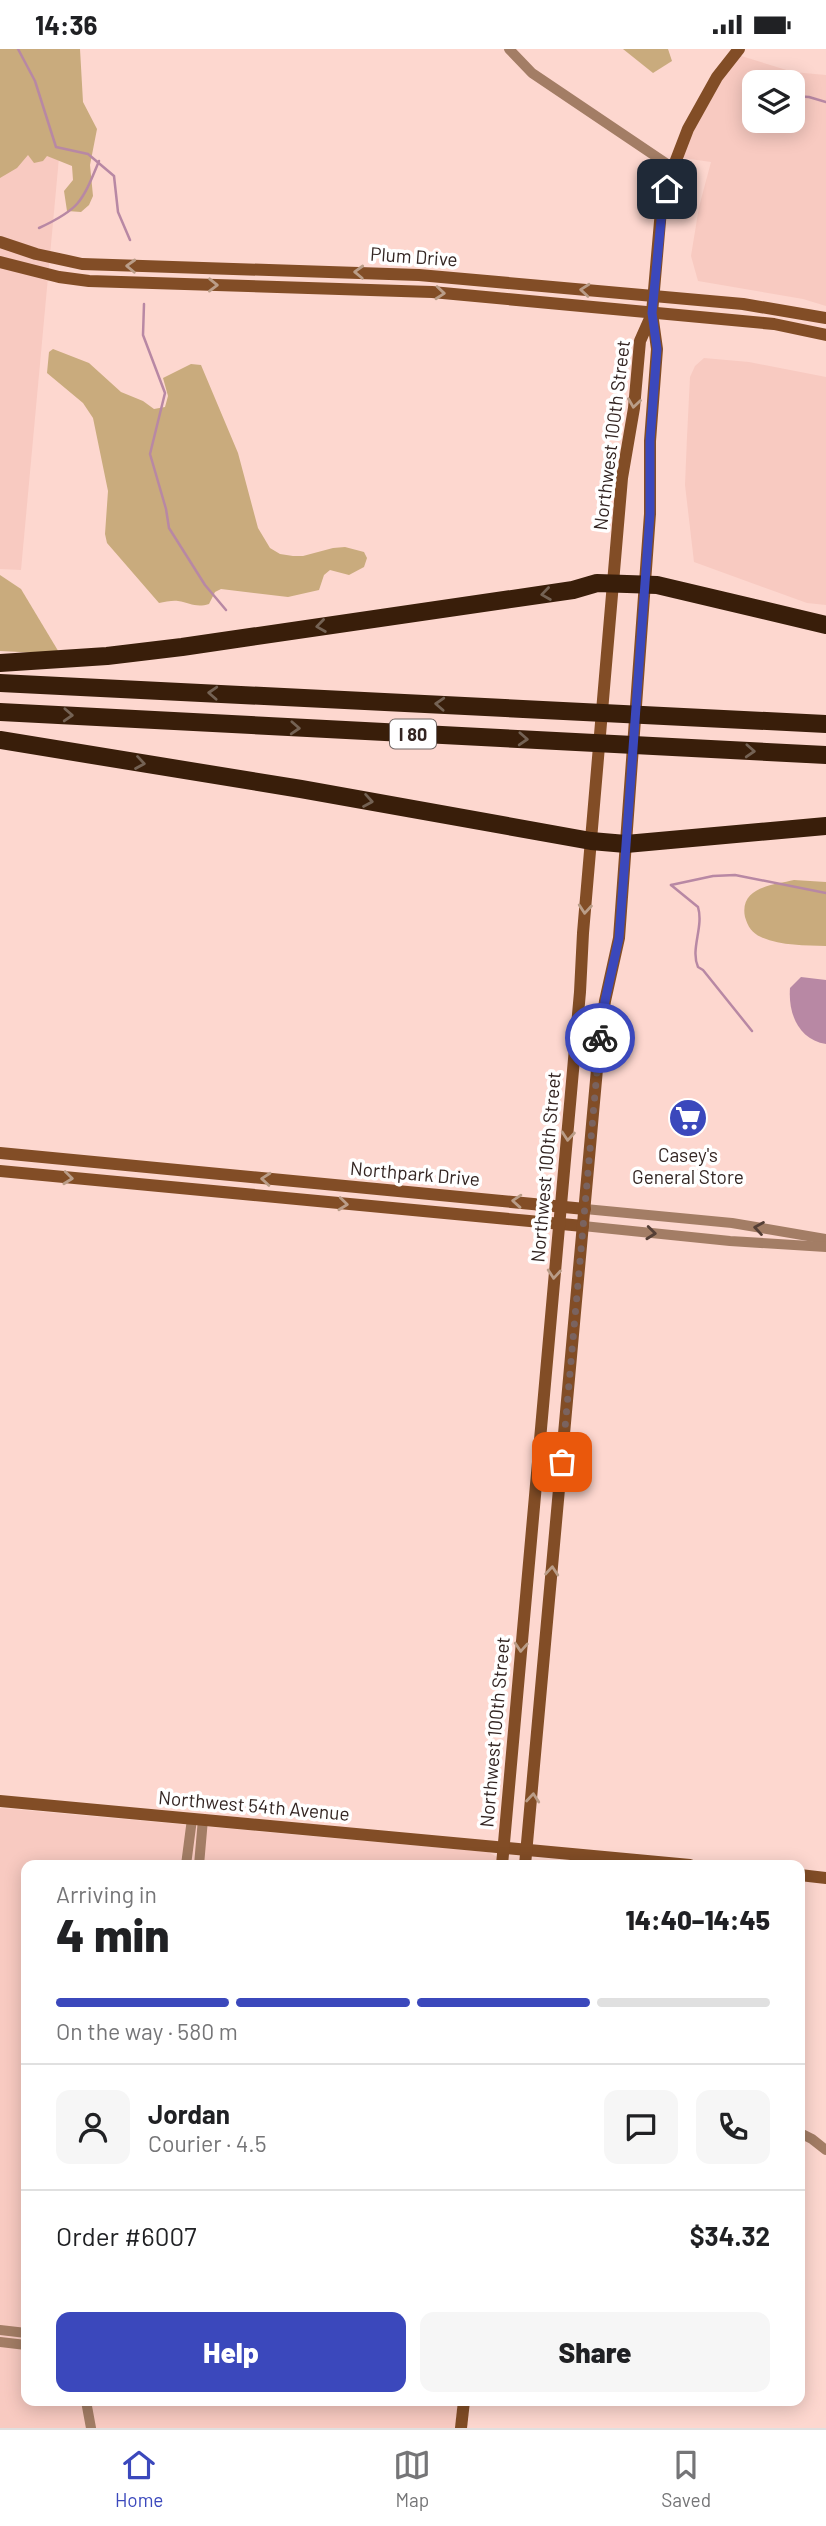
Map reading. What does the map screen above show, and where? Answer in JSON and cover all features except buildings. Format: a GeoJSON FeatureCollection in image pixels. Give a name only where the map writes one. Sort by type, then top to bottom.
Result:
{"type":"FeatureCollection","features":[{"type":"Feature","properties":{"kind":"highway"},"geometry":{"type":"LineString","coordinates":[[0,663],[107,656],[182,647],[573,590],[597,583],[657,585],[826,625]]}},
{"type":"Feature","properties":{"kind":"highway","name":"I 80"},"geometry":{"type":"LineString","coordinates":[[0,683],[826,724]]}},
{"type":"Feature","properties":{"kind":"highway","name":"I 80"},"geometry":{"type":"LineString","coordinates":[[0,712],[826,755]]}},
{"type":"Feature","properties":{"kind":"highway"},"geometry":{"type":"LineString","coordinates":[[0,740],[626,845],[826,826]]}},
{"type":"Feature","properties":{"kind":"street"},"geometry":{"type":"LineString","coordinates":[[509,49],[532,73],[673,168]]}},
{"type":"Feature","properties":{"kind":"street"},"geometry":{"type":"LineString","coordinates":[[652,313],[662,210],[673,168],[701,103],[739,49]]}},
{"type":"Feature","properties":{"kind":"street","name":"Plum Drive"},"geometry":{"type":"LineString","coordinates":[[0,242],[36,254],[82,264],[407,274],[743,304],[826,318]]}},
{"type":"Feature","properties":{"kind":"street","name":"Plum Drive"},"geometry":{"type":"LineString","coordinates":[[0,262],[59,277],[89,281],[390,289],[774,324],[826,335]]}},
{"type":"Feature","properties":{"kind":"street","name":"Northwest 100th Street"},"geometry":{"type":"LineString","coordinates":[[503,1860],[622,478],[634,408],[640,341],[652,313]]}},
{"type":"Feature","properties":{"kind":"street","name":"Northwest 100th Street"},"geometry":{"type":"LineString","coordinates":[[526,1860],[601,1028],[619,938],[650,514],[650,441],[657,349],[652,313]]}},
{"type":"Feature","properties":{"kind":"street","name":"Northpark Drive"},"geometry":{"type":"LineString","coordinates":[[0,1153],[732,1223],[826,1239]]}},
{"type":"Feature","properties":{"kind":"street"},"geometry":{"type":"LineString","coordinates":[[28,1174],[31,1156]]}},
{"type":"Feature","properties":{"kind":"street","name":"Northpark Drive"},"geometry":{"type":"LineString","coordinates":[[0,1171],[730,1241],[826,1247]]}},
{"type":"Feature","properties":{"kind":"street"},"geometry":{"type":"LineString","coordinates":[[310,1201],[312,1184]]}},
{"type":"Feature","properties":{"kind":"street","name":"Northwest 54th Avenue"},"geometry":{"type":"LineString","coordinates":[[0,1801],[639,1860]]}},
{"type":"Feature","properties":{"kind":"street"},"geometry":{"type":"LineString","coordinates":[[187,1860],[198,1819]]}},
{"type":"Feature","properties":{"kind":"street"},"geometry":{"type":"LineString","coordinates":[[198,1819],[199,1860]]}},
{"type":"Feature","properties":{"kind":"street"},"geometry":{"type":"LineString","coordinates":[[805,1876],[826,1878]]}},
{"type":"Feature","properties":{"kind":"street"},"geometry":{"type":"LineString","coordinates":[[805,2136],[826,2150]]}},
{"type":"Feature","properties":{"kind":"street"},"geometry":{"type":"LineString","coordinates":[[0,2330],[21,2332]]}},
{"type":"Feature","properties":{"kind":"street"},"geometry":{"type":"LineString","coordinates":[[0,2342],[21,2344]]}},
{"type":"Feature","properties":{"kind":"street"},"geometry":{"type":"LineString","coordinates":[[87,2406],[91,2428]]}},
{"type":"Feature","properties":{"kind":"street"},"geometry":{"type":"LineString","coordinates":[[461,2428],[463,2406]]}},
{"type":"Feature","properties":{"kind":"shaded area"},"geometry":{"type":"Polygon","coordinates":[[[0,49],[69,49],[21,570],[0,569],[0,49]]]}},
{"type":"Feature","properties":{"kind":"shaded area"},"geometry":{"type":"Polygon","coordinates":[[[0,49],[80,49],[83,102],[97,129],[90,165],[93,196],[89,205],[81,212],[67,211],[64,191],[73,180],[72,166],[47,156],[43,161],[34,163],[28,155],[17,168],[0,178],[0,49]]]}},
{"type":"Feature","properties":{"kind":"shaded area"},"geometry":{"type":"Polygon","coordinates":[[[623,49],[668,49],[672,61],[653,73],[623,49]]]}},
{"type":"Feature","properties":{"kind":"shaded area"},"geometry":{"type":"Polygon","coordinates":[[[735,54],[787,70],[742,70],[742,133],[805,133],[805,73],[826,75],[826,306],[803,299],[698,281],[691,256],[699,207],[711,162],[676,157],[735,54]]]}},
{"type":"Feature","properties":{"kind":"shaded area"},"geometry":{"type":"Polygon","coordinates":[[[53,349],[89,363],[121,392],[154,409],[165,407],[168,396],[163,378],[191,364],[201,365],[238,453],[258,528],[270,548],[280,554],[303,556],[345,547],[364,552],[367,558],[364,567],[349,575],[330,570],[324,575],[319,590],[288,597],[221,589],[215,592],[209,604],[176,601],[159,603],[107,543],[105,534],[108,491],[93,418],[83,403],[47,373],[49,352],[53,349]]]}},
{"type":"Feature","properties":{"kind":"shaded area"},"geometry":{"type":"Polygon","coordinates":[[[704,358],[749,362],[826,377],[826,605],[807,603],[694,562],[685,485],[687,437],[690,377],[695,366],[704,358]]]}},
{"type":"Feature","properties":{"kind":"shaded area"},"geometry":{"type":"Polygon","coordinates":[[[0,575],[21,589],[60,654],[0,651],[0,575]]]}},
{"type":"Feature","properties":{"kind":"shaded area"},"geometry":{"type":"Polygon","coordinates":[[[794,880],[826,882],[826,946],[793,945],[769,940],[755,934],[748,924],[745,907],[752,893],[794,880]]]}},
{"type":"Feature","properties":{"kind":"shaded area"},"geometry":{"type":"Polygon","coordinates":[[[801,977],[826,980],[826,1044],[809,1037],[793,1016],[790,988],[801,977]]]}},
{"type":"Feature","properties":{"kind":"shaded area"},"geometry":{"type":"Polygon","coordinates":[[[0,1808],[488,1852],[501,1859],[21,1860],[21,2406],[461,2406],[459,2428],[0,2428],[0,1808]]]}},
{"type":"Feature","properties":{"kind":"waterway"},"geometry":{"type":"LineString","coordinates":[[18,49],[35,81],[56,147],[88,154],[114,176],[118,212],[130,240]]}},
{"type":"Feature","properties":{"kind":"waterway"},"geometry":{"type":"LineString","coordinates":[[805,97],[826,102]]}},
{"type":"Feature","properties":{"kind":"waterway"},"geometry":{"type":"LineString","coordinates":[[39,228],[78,203],[99,161]]}},
{"type":"Feature","properties":{"kind":"waterway"},"geometry":{"type":"LineString","coordinates":[[144,304],[143,335],[165,393],[150,454],[169,528],[205,585],[226,610]]}},
{"type":"Feature","properties":{"kind":"waterway"},"geometry":{"type":"LineString","coordinates":[[671,885],[713,876],[735,875],[826,893]]}},
{"type":"Feature","properties":{"kind":"waterway"},"geometry":{"type":"LineString","coordinates":[[671,885],[698,907],[695,953],[698,967],[752,1031]]}},
{"type":"Feature","properties":{"kind":"way so far"},"geometry":{"type":"LineString","coordinates":[[562,1462],[600,1038]]}},
{"type":"Feature","properties":{"kind":"place","name":"Casey's General Store"},"geometry":{"type":"Point","coordinates":[688,1118]}},
{"type":"Feature","properties":{"kind":"route"},"geometry":{"type":"LineString","coordinates":[[600,1038],[619,938],[650,514],[650,441],[657,349],[652,313],[662,210],[667,189]]}}]}
